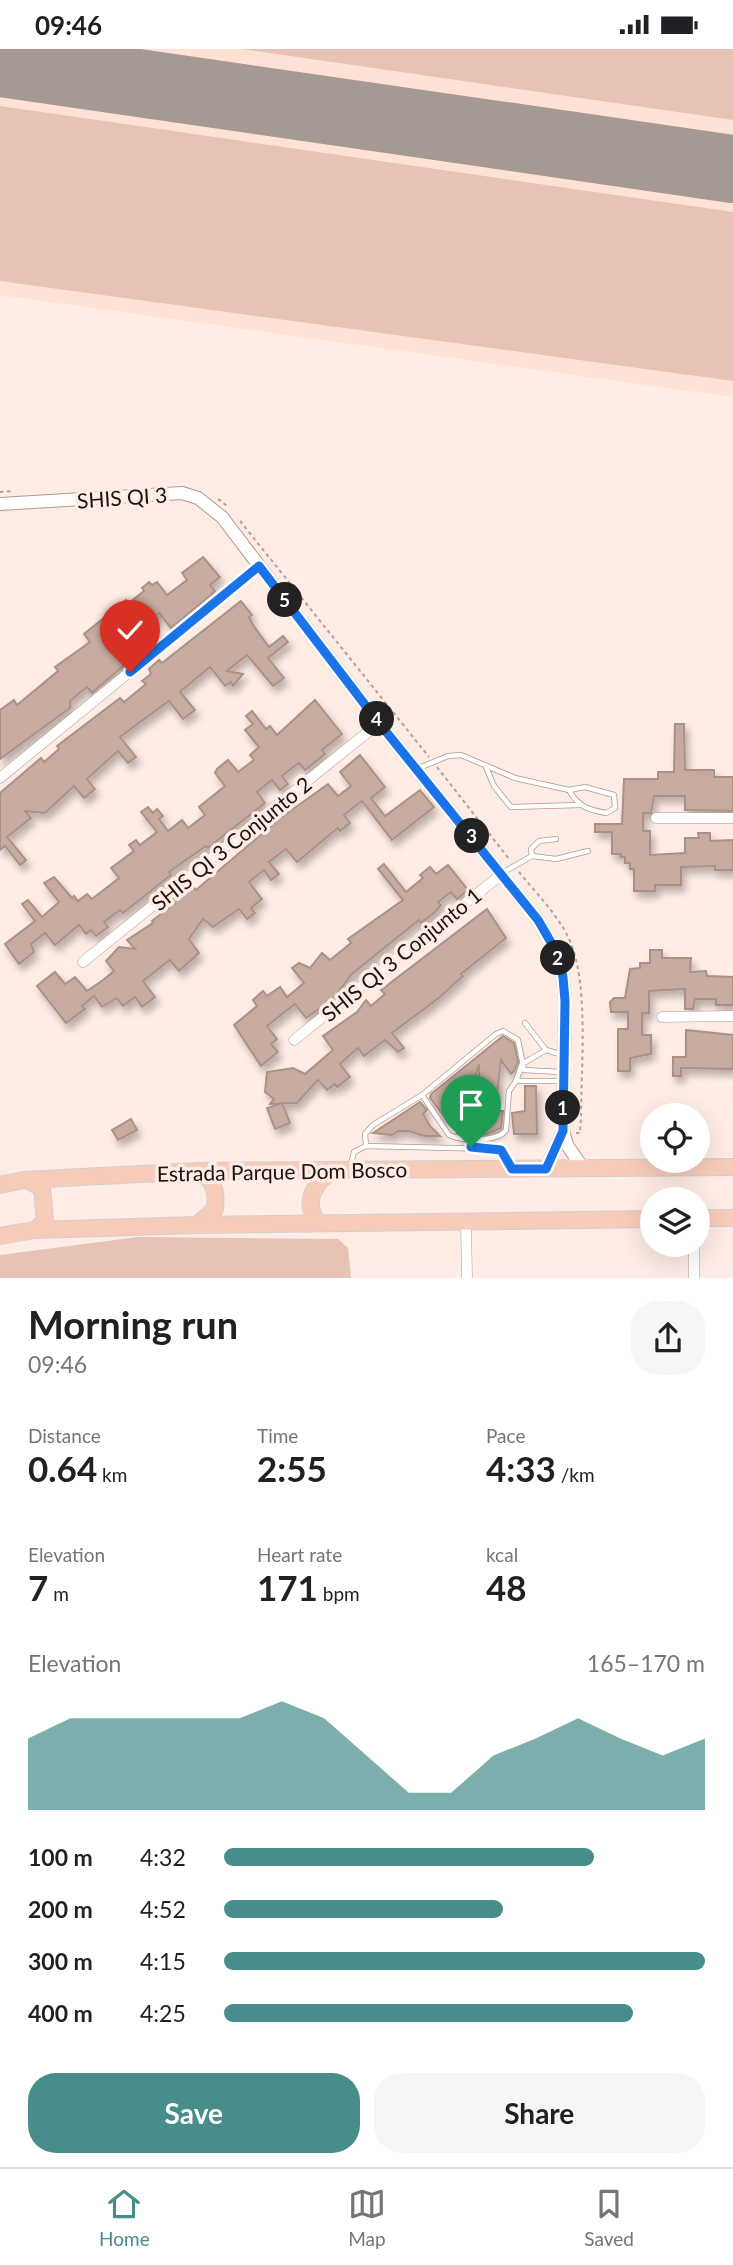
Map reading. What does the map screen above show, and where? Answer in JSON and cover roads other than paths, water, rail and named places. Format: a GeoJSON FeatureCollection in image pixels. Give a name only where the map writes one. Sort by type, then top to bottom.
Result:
{"type":"FeatureCollection","features":[{"type":"Feature","properties":{"kind":"main road","name":"Estrada Parque Dom Bosco"},"geometry":{"type":"LineString","coordinates":[[0,1185],[24,1180],[236,1170],[733,1167]]}},
{"type":"Feature","properties":{"kind":"main road"},"geometry":{"type":"LineString","coordinates":[[235,1224],[223,1211],[222,1197],[224,1183],[236,1170]]}},
{"type":"Feature","properties":{"kind":"main road"},"geometry":{"type":"LineString","coordinates":[[319,1223],[312,1208],[311,1197],[315,1186],[342,1170]]}},
{"type":"Feature","properties":{"kind":"main road"},"geometry":{"type":"LineString","coordinates":[[197,1225],[215,1209],[216,1195],[208,1177],[199,1171]]}},
{"type":"Feature","properties":{"kind":"main road"},"geometry":{"type":"LineString","coordinates":[[24,1180],[42,1188],[45,1221],[34,1230]]}},
{"type":"Feature","properties":{"kind":"main road"},"geometry":{"type":"LineString","coordinates":[[710,1218],[733,1217]]}},
{"type":"Feature","properties":{"kind":"main road"},"geometry":{"type":"LineString","coordinates":[[0,1236],[34,1230],[235,1224],[640,1219]]}},
{"type":"Feature","properties":{"kind":"street","name":"SHIS QI 3"},"geometry":{"type":"LineString","coordinates":[[0,504],[182,493],[198,498],[212,508],[379,723],[538,920],[556,951],[564,989],[563,1131],[567,1145],[583,1168]]}},
{"type":"Feature","properties":{"kind":"street"},"geometry":{"type":"LineString","coordinates":[[0,778],[259,566]]}},
{"type":"Feature","properties":{"kind":"street","name":"SHIS QI 3 Conjunto 2"},"geometry":{"type":"LineString","coordinates":[[83,963],[379,723]]}},
{"type":"Feature","properties":{"kind":"street"},"geometry":{"type":"LineString","coordinates":[[656,818],[733,818]]}},
{"type":"Feature","properties":{"kind":"street","name":"SHIS QI 3 Conjunto 1"},"geometry":{"type":"LineString","coordinates":[[294,1039],[502,874]]}},
{"type":"Feature","properties":{"kind":"street"},"geometry":{"type":"LineString","coordinates":[[662,1017],[733,1016]]}},
{"type":"Feature","properties":{"kind":"street","name":"SHIS QI 3"},"geometry":{"type":"LineString","coordinates":[[546,1169],[563,1131]]}},
{"type":"Feature","properties":{"kind":"street"},"geometry":{"type":"LineString","coordinates":[[466,1223],[467,1278]]}},
{"type":"Feature","properties":{"kind":"street"},"geometry":{"type":"LineString","coordinates":[[694,1257],[694,1278]]}},
{"type":"Feature","properties":{"kind":"lane"},"geometry":{"type":"LineString","coordinates":[[418,768],[453,755],[486,766],[515,778],[569,790],[596,789],[610,792],[616,800],[615,808],[606,813],[581,805],[512,807],[494,786],[486,766]]}},
{"type":"Feature","properties":{"kind":"lane"},"geometry":{"type":"LineString","coordinates":[[569,790],[581,805]]}},
{"type":"Feature","properties":{"kind":"lane","name":"SHIS QI 3 Conjunto 1"},"geometry":{"type":"LineString","coordinates":[[502,874],[532,856],[531,849],[539,841],[556,839]]}},
{"type":"Feature","properties":{"kind":"lane"},"geometry":{"type":"LineString","coordinates":[[532,856],[556,859],[588,851]]}},
{"type":"Feature","properties":{"kind":"lane"},"geometry":{"type":"LineString","coordinates":[[525,1023],[546,1050],[564,1055]]}},
{"type":"Feature","properties":{"kind":"lane"},"geometry":{"type":"LineString","coordinates":[[366,1146],[365,1134],[373,1125],[422,1095],[457,1064],[503,1031],[518,1040],[524,1070],[564,1077]]}},
{"type":"Feature","properties":{"kind":"lane"},"geometry":{"type":"LineString","coordinates":[[422,1095],[449,1135],[456,1138],[496,1138],[506,1130],[509,1091],[522,1064],[546,1050]]}},
{"type":"Feature","properties":{"kind":"lane"},"geometry":{"type":"LineString","coordinates":[[516,1081],[564,1077]]}},
{"type":"Feature","properties":{"kind":"lane"},"geometry":{"type":"LineString","coordinates":[[342,1170],[354,1152],[366,1146],[494,1149],[505,1153],[512,1169]]}}]}
